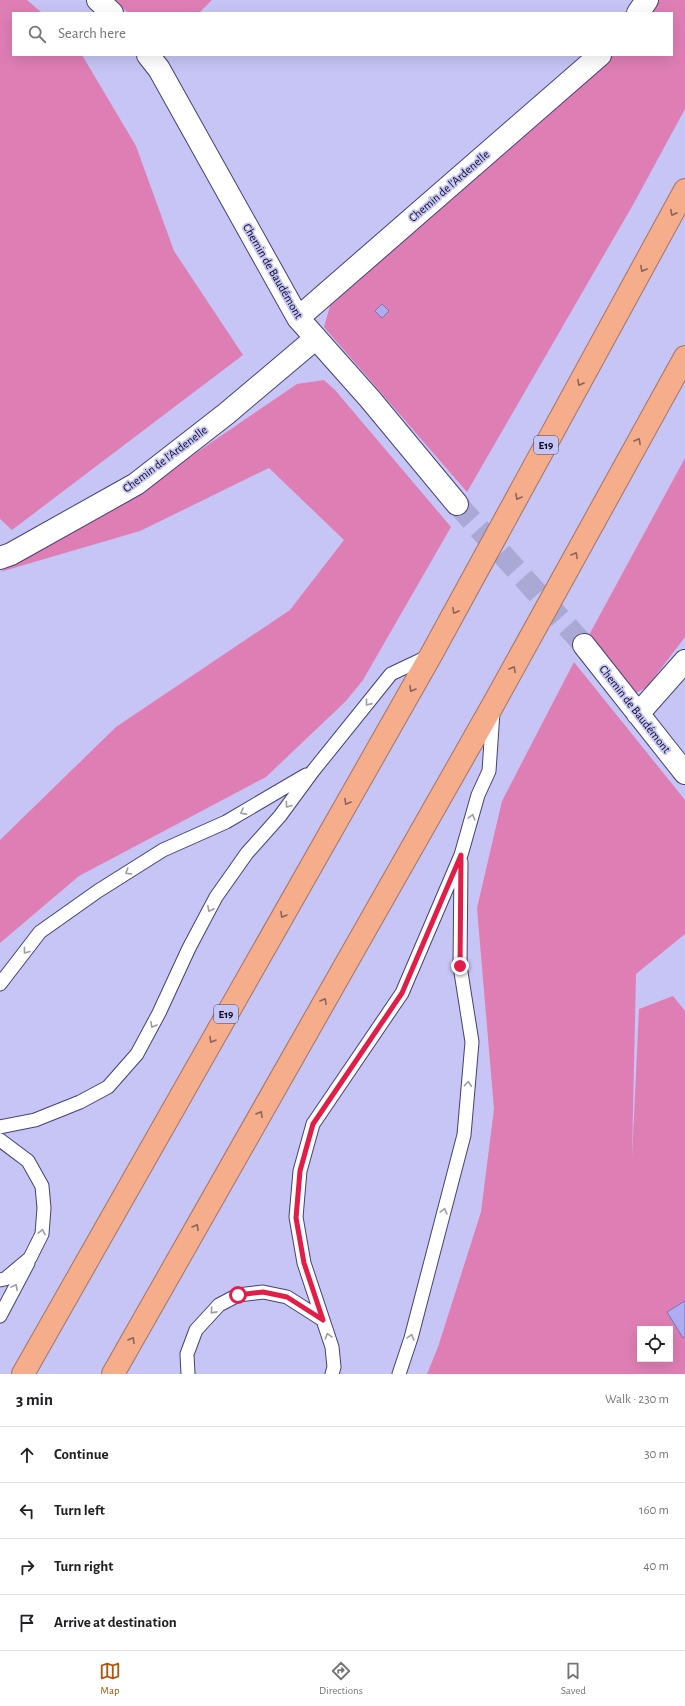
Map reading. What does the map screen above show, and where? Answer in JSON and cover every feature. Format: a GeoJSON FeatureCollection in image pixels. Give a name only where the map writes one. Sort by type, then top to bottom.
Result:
{"type":"FeatureCollection","features":[{"type":"Feature","properties":{"kind":"highway","name":"E19"},"geometry":{"type":"LineString","coordinates":[[23,1374],[431,655],[685,190]]}},
{"type":"Feature","properties":{"kind":"highway"},"geometry":{"type":"LineString","coordinates":[[113,1374],[494,703],[685,357]]}},
{"type":"Feature","properties":{"kind":"street"},"geometry":{"type":"LineString","coordinates":[[98,0],[111,12]]}},
{"type":"Feature","properties":{"kind":"street"},"geometry":{"type":"LineString","coordinates":[[639,12],[647,0]]}},
{"type":"Feature","properties":{"kind":"street","name":"Chemin de Baudémont"},"geometry":{"type":"LineString","coordinates":[[149,56],[159,69],[298,318],[370,399],[457,504]]}},
{"type":"Feature","properties":{"kind":"street","name":"Chemin de l'Ardenelle"},"geometry":{"type":"LineString","coordinates":[[298,318],[599,56]]}},
{"type":"Feature","properties":{"kind":"street","name":"Chemin de l'Ardenelle"},"geometry":{"type":"LineString","coordinates":[[0,558],[11,554],[136,484],[226,414],[316,338]]}},
{"type":"Feature","properties":{"kind":"street","name":"Chemin de Baudémont"},"geometry":{"type":"LineString","coordinates":[[584,646],[685,773]]}},
{"type":"Feature","properties":{"kind":"street"},"geometry":{"type":"LineString","coordinates":[[638,714],[685,661]]}},
{"type":"Feature","properties":{"kind":"lane"},"geometry":{"type":"LineString","coordinates":[[0,1127],[36,1120],[80,1102],[108,1087],[137,1054],[216,897],[247,853],[280,816],[313,771],[391,674],[431,655]]}},
{"type":"Feature","properties":{"kind":"lane"},"geometry":{"type":"LineString","coordinates":[[332,1374],[334,1367],[332,1347],[304,1263],[296,1218],[300,1171],[313,1124],[402,993],[461,855],[478,795],[489,771],[494,703]]}},
{"type":"Feature","properties":{"kind":"lane"},"geometry":{"type":"LineString","coordinates":[[0,984],[40,932],[98,891],[162,850],[226,822],[270,798],[313,771]]}},
{"type":"Feature","properties":{"kind":"lane"},"geometry":{"type":"LineString","coordinates":[[399,1374],[411,1338],[464,1135],[472,1042],[460,966],[461,855]]}},
{"type":"Feature","properties":{"kind":"lane"},"geometry":{"type":"LineString","coordinates":[[0,1140],[28,1161],[42,1186],[44,1208],[42,1234],[0,1316]]}},
{"type":"Feature","properties":{"kind":"lane"},"geometry":{"type":"LineString","coordinates":[[0,1280],[5,1279],[30,1258]]}},
{"type":"Feature","properties":{"kind":"lane"},"geometry":{"type":"LineString","coordinates":[[187,1373],[187,1354],[196,1330],[219,1305],[238,1295],[263,1292],[287,1297],[323,1320]]}},
{"type":"Feature","properties":{"kind":"shaded area"},"geometry":{"type":"Polygon","coordinates":[[[0,0],[27,0],[41,12],[12,12],[12,56],[83,56],[136,146],[174,251],[243,355],[12,530],[0,519],[0,0]]]}},
{"type":"Feature","properties":{"kind":"shaded area"},"geometry":{"type":"Polygon","coordinates":[[[115,0],[212,0],[200,12],[127,12],[115,0]]]}},
{"type":"Feature","properties":{"kind":"shaded area"},"geometry":{"type":"Polygon","coordinates":[[[659,0],[685,0],[685,109],[634,203],[467,492],[324,327],[330,306],[611,56],[673,56],[673,12],[650,12],[659,0]]]}},
{"type":"Feature","properties":{"kind":"shaded area"},"geometry":{"type":"Polygon","coordinates":[[[324,380],[335,390],[451,527],[363,680],[346,701],[266,777],[79,876],[0,943],[0,840],[116,727],[290,610],[344,540],[269,468],[140,531],[0,572],[137,493],[297,384],[324,380]]]}},
{"type":"Feature","properties":{"kind":"shaded area"},"geometry":{"type":"Polygon","coordinates":[[[685,458],[685,637],[647,687],[636,693],[589,635],[685,458]]]}},
{"type":"Feature","properties":{"kind":"shaded area"},"geometry":{"type":"Polygon","coordinates":[[[574,662],[685,800],[685,934],[636,974],[632,1158],[639,1009],[673,996],[685,1011],[685,1374],[427,1374],[438,1347],[481,1212],[494,1109],[477,908],[502,801],[574,662]]]}},
{"type":"Feature","properties":{"kind":"building"},"geometry":{"type":"Polygon","coordinates":[[[382,304],[389,311],[382,318],[375,311],[382,304]]]}},
{"type":"Feature","properties":{"kind":"building"},"geometry":{"type":"Polygon","coordinates":[[[685,1301],[685,1336],[683,1338],[667,1312],[685,1301]]]}},
{"type":"Feature","properties":{"kind":"tunnel"},"geometry":{"type":"LineString","coordinates":[[457,504],[584,645]]}},
{"type":"Feature","properties":{"kind":"route"},"geometry":{"type":"LineString","coordinates":[[238,1295],[263,1292],[287,1297],[323,1320],[304,1263],[296,1218],[300,1171],[313,1124],[402,993],[461,855],[460,966]]}}]}
